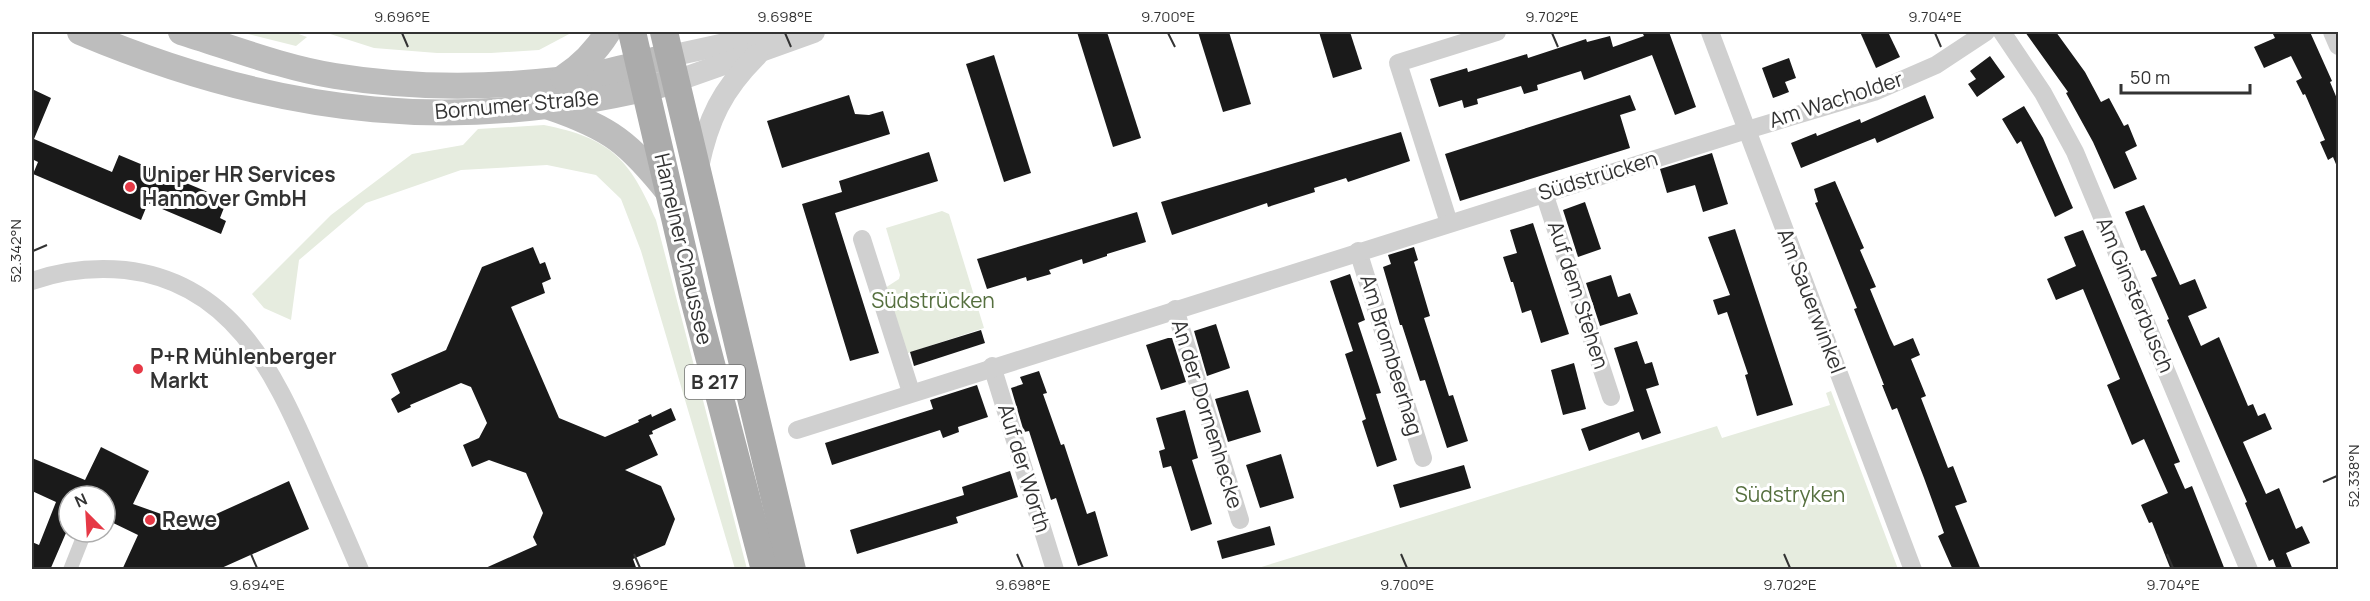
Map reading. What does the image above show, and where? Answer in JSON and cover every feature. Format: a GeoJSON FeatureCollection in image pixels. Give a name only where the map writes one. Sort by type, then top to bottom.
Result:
{"type":"FeatureCollection","features":[{"type":"Feature","properties":{"kind":"main road","name":"Bornumer Straße"},"geometry":{"type":"LineString","coordinates":[[80,32],[137,56],[276,96],[329,105],[400,112],[450,113],[546,106],[642,76],[670,56]]}},
{"type":"Feature","properties":{"kind":"main road","name":"Bornumer Straße"},"geometry":{"type":"LineString","coordinates":[[181,32],[250,54],[333,76],[398,84],[504,84],[642,76]]}},
{"type":"Feature","properties":{"kind":"main road"},"geometry":{"type":"LineString","coordinates":[[559,80],[578,68],[595,52],[608,32]]}},
{"type":"Feature","properties":{"kind":"main road","name":"Hamelner Chaussee"},"geometry":{"type":"LineString","coordinates":[[632,32],[696,306],[765,570]]}},
{"type":"Feature","properties":{"kind":"main road","name":"Hamelner Chaussee"},"geometry":{"type":"LineString","coordinates":[[670,56],[792,570]]}},
{"type":"Feature","properties":{"kind":"main road"},"geometry":{"type":"LineString","coordinates":[[546,106],[606,130],[626,144],[669,193]]}},
{"type":"Feature","properties":{"kind":"street"},"geometry":{"type":"LineString","coordinates":[[670,56],[780,32]]}},
{"type":"Feature","properties":{"kind":"street"},"geometry":{"type":"LineString","coordinates":[[670,56],[760,52],[814,32]]}},
{"type":"Feature","properties":{"kind":"street"},"geometry":{"type":"LineString","coordinates":[[1449,223],[1398,63],[1497,32]]}},
{"type":"Feature","properties":{"kind":"street","name":"Am Sauerwinkel"},"geometry":{"type":"LineString","coordinates":[[1710,32],[1913,570]]}},
{"type":"Feature","properties":{"kind":"street","name":"Am Wacholder"},"geometry":{"type":"LineString","coordinates":[[1747,129],[1874,92],[1936,65],[1986,32]]}},
{"type":"Feature","properties":{"kind":"street","name":"Am Ginsterbusch"},"geometry":{"type":"LineString","coordinates":[[2002,32],[2043,93],[2075,152],[2249,570]]}},
{"type":"Feature","properties":{"kind":"street"},"geometry":{"type":"LineString","coordinates":[[2332,32],[2338,46]]}},
{"type":"Feature","properties":{"kind":"street"},"geometry":{"type":"LineString","coordinates":[[697,170],[702,145],[718,103],[740,73],[760,52]]}},
{"type":"Feature","properties":{"kind":"street","name":"Südstrücken"},"geometry":{"type":"LineString","coordinates":[[797,429],[1747,129]]}},
{"type":"Feature","properties":{"kind":"street","name":"Auf dem Stehen"},"geometry":{"type":"LineString","coordinates":[[1544,193],[1611,397]]}},
{"type":"Feature","properties":{"kind":"street"},"geometry":{"type":"LineString","coordinates":[[862,238],[911,392]]}},
{"type":"Feature","properties":{"kind":"street","name":"Am Brombeerhag"},"geometry":{"type":"LineString","coordinates":[[1358,251],[1423,458]]}},
{"type":"Feature","properties":{"kind":"street"},"geometry":{"type":"LineString","coordinates":[[32,281],[75,269],[104,268],[137,272],[171,281],[196,293],[220,311],[239,329],[259,354],[278,386],[360,570]]}},
{"type":"Feature","properties":{"kind":"street","name":"An der Dornenhecke"},"geometry":{"type":"LineString","coordinates":[[1175,309],[1240,520]]}},
{"type":"Feature","properties":{"kind":"street","name":"Auf der Worth"},"geometry":{"type":"LineString","coordinates":[[992,366],[1055,570]]}},
{"type":"Feature","properties":{"kind":"street"},"geometry":{"type":"LineString","coordinates":[[70,570],[80,544]]}},
{"type":"Feature","properties":{"kind":"green space"},"geometry":{"type":"Polygon","coordinates":[[[240,32],[293,32],[307,37],[296,46],[240,32]]]}},
{"type":"Feature","properties":{"kind":"green space"},"geometry":{"type":"Polygon","coordinates":[[[324,32],[573,32],[539,50],[437,53],[374,48],[324,32]]]}},
{"type":"Feature","properties":{"kind":"green space"},"geometry":{"type":"Polygon","coordinates":[[[544,125],[586,137],[615,154],[637,181],[656,220],[747,569],[735,569],[641,251],[621,199],[596,175],[547,165],[461,170],[366,203],[299,260],[291,320],[264,308],[252,294],[331,215],[412,154],[463,145],[478,129],[544,125]]]}},
{"type":"Feature","properties":{"kind":"green space","name":"Südstrücken"},"geometry":{"type":"Polygon","coordinates":[[[942,211],[949,214],[984,328],[902,355],[885,288],[899,279],[900,275],[886,228],[942,211]]]}},
{"type":"Feature","properties":{"kind":"green space","name":"Südstryken"},"geometry":{"type":"Polygon","coordinates":[[[1831,391],[1898,569],[1255,569],[1717,426],[1722,438],[1830,405],[1826,393],[1831,391]]]}},
{"type":"Feature","properties":{"kind":"building"},"geometry":{"type":"Polygon","coordinates":[[[1077,32],[1107,32],[1141,138],[1113,147],[1077,32]]]}},
{"type":"Feature","properties":{"kind":"building"},"geometry":{"type":"Polygon","coordinates":[[[1198,32],[1229,32],[1251,104],[1223,112],[1198,32]]]}},
{"type":"Feature","properties":{"kind":"building"},"geometry":{"type":"Polygon","coordinates":[[[1319,32],[1350,32],[1362,69],[1333,78],[1319,32]]]}},
{"type":"Feature","properties":{"kind":"building"},"geometry":{"type":"Polygon","coordinates":[[[1642,32],[1669,32],[1696,107],[1675,115],[1652,55],[1584,80],[1581,71],[1537,85],[1538,90],[1524,94],[1521,86],[1477,99],[1478,104],[1464,108],[1462,100],[1439,107],[1430,79],[1467,68],[1468,72],[1527,54],[1528,58],[1586,39],[1587,42],[1610,36],[1613,47],[1644,36],[1642,32]]]}},
{"type":"Feature","properties":{"kind":"building"},"geometry":{"type":"Polygon","coordinates":[[[1860,32],[1888,32],[1900,57],[1876,68],[1860,32]]]}},
{"type":"Feature","properties":{"kind":"building"},"geometry":{"type":"Polygon","coordinates":[[[2025,32],[2056,32],[2085,72],[2101,102],[2109,98],[2124,126],[2128,124],[2137,146],[2125,152],[2137,179],[2114,189],[2093,142],[2066,93],[2068,92],[2025,32]]]}},
{"type":"Feature","properties":{"kind":"building"},"geometry":{"type":"Polygon","coordinates":[[[2272,32],[2310,32],[2332,81],[2330,82],[2338,101],[2338,169],[2333,157],[2328,160],[2320,142],[2325,140],[2305,94],[2303,95],[2296,81],[2302,78],[2291,56],[2264,68],[2254,47],[2275,38],[2272,32]]]}},
{"type":"Feature","properties":{"kind":"building"},"geometry":{"type":"Polygon","coordinates":[[[994,55],[1031,173],[1004,182],[966,64],[994,55]]]}},
{"type":"Feature","properties":{"kind":"building"},"geometry":{"type":"Polygon","coordinates":[[[1990,56],[2005,77],[1977,97],[1968,84],[1976,79],[1970,71],[1990,56]]]}},
{"type":"Feature","properties":{"kind":"building"},"geometry":{"type":"Polygon","coordinates":[[[1789,58],[1796,78],[1785,82],[1789,92],[1773,98],[1762,68],[1789,58]]]}},
{"type":"Feature","properties":{"kind":"building","name":"Uniper HR Services Hannover GmbH"},"geometry":{"type":"Polygon","coordinates":[[[32,89],[51,98],[34,139],[112,172],[119,155],[227,200],[220,218],[226,221],[221,234],[148,203],[141,220],[33,174],[38,162],[32,159],[32,89]]]}},
{"type":"Feature","properties":{"kind":"building"},"geometry":{"type":"Polygon","coordinates":[[[849,95],[855,114],[869,115],[883,111],[890,134],[782,168],[767,121],[849,95]]]}},
{"type":"Feature","properties":{"kind":"building"},"geometry":{"type":"Polygon","coordinates":[[[1630,95],[1636,110],[1620,115],[1630,148],[1460,201],[1445,154],[1630,95]]]}},
{"type":"Feature","properties":{"kind":"building"},"geometry":{"type":"Polygon","coordinates":[[[1925,95],[1934,118],[1877,143],[1875,138],[1801,168],[1791,143],[1816,133],[1817,136],[1860,119],[1861,123],[1925,95]]]}},
{"type":"Feature","properties":{"kind":"building"},"geometry":{"type":"Polygon","coordinates":[[[2024,106],[2043,138],[2073,208],[2055,217],[2021,141],[2017,144],[2002,119],[2024,106]]]}},
{"type":"Feature","properties":{"kind":"building"},"geometry":{"type":"Polygon","coordinates":[[[1401,132],[1410,161],[1348,182],[1346,178],[1314,188],[1315,192],[1268,207],[1267,203],[1172,235],[1161,202],[1401,132]]]}},
{"type":"Feature","properties":{"kind":"building"},"geometry":{"type":"Polygon","coordinates":[[[929,152],[938,181],[835,213],[879,353],[850,361],[802,204],[842,192],[839,181],[929,152]]]}},
{"type":"Feature","properties":{"kind":"building"},"geometry":{"type":"Polygon","coordinates":[[[1712,153],[1728,204],[1703,212],[1695,185],[1667,193],[1660,169],[1712,153]]]}},
{"type":"Feature","properties":{"kind":"building"},"geometry":{"type":"Polygon","coordinates":[[[1835,181],[1864,248],[1860,250],[1876,287],[1870,289],[1890,338],[1894,346],[1913,338],[1920,355],[1911,359],[1926,396],[1921,398],[1948,468],[1953,466],[1967,502],[1955,506],[1981,570],[1953,570],[1938,536],[1944,533],[1924,478],[1897,408],[1892,410],[1882,385],[1884,385],[1854,309],[1857,308],[1815,203],[1818,202],[1814,189],[1835,181]]]}},
{"type":"Feature","properties":{"kind":"building"},"geometry":{"type":"Polygon","coordinates":[[[1585,202],[1601,249],[1578,257],[1563,210],[1585,202]]]}},
{"type":"Feature","properties":{"kind":"building"},"geometry":{"type":"Polygon","coordinates":[[[2144,205],[2180,285],[2195,279],[2207,308],[2188,316],[2201,346],[2219,337],[2248,406],[2253,404],[2258,416],[2265,413],[2272,429],[2243,442],[2266,494],[2279,488],[2296,529],[2302,526],[2310,543],[2286,553],[2293,570],[2277,570],[2273,559],[2269,561],[2245,503],[2247,502],[2167,320],[2169,319],[2151,278],[2157,276],[2145,250],[2141,251],[2125,212],[2144,205]]]}},
{"type":"Feature","properties":{"kind":"building"},"geometry":{"type":"Polygon","coordinates":[[[1137,212],[1146,242],[1083,264],[1082,259],[1049,270],[1051,274],[1027,281],[1026,277],[987,289],[977,259],[1137,212]]]}},
{"type":"Feature","properties":{"kind":"building"},"geometry":{"type":"Polygon","coordinates":[[[1533,223],[1569,334],[1541,343],[1531,310],[1522,313],[1503,257],[1517,253],[1510,230],[1533,223]]]}},
{"type":"Feature","properties":{"kind":"building"},"geometry":{"type":"Polygon","coordinates":[[[1735,229],[1793,405],[1757,416],[1745,375],[1748,374],[1727,312],[1718,315],[1713,300],[1730,295],[1708,237],[1735,229]]]}},
{"type":"Feature","properties":{"kind":"building"},"geometry":{"type":"Polygon","coordinates":[[[2083,230],[2180,462],[2174,464],[2185,489],[2192,486],[2225,570],[2171,570],[2152,522],[2149,523],[2141,505],[2168,493],[2144,439],[2132,445],[2107,385],[2120,379],[2083,289],[2056,300],[2047,279],[2076,266],[2064,237],[2083,230]]]}},
{"type":"Feature","properties":{"kind":"building"},"geometry":{"type":"Polygon","coordinates":[[[533,247],[540,264],[545,262],[551,279],[542,283],[545,293],[511,307],[559,418],[605,437],[651,414],[652,417],[671,408],[676,420],[652,431],[653,434],[649,435],[658,455],[625,470],[661,486],[675,519],[665,545],[633,559],[637,570],[481,570],[537,545],[533,537],[543,513],[526,473],[489,460],[472,467],[463,445],[479,438],[487,423],[471,387],[461,383],[410,405],[411,407],[398,413],[391,399],[400,393],[391,374],[446,350],[482,267],[533,247]]]}},
{"type":"Feature","properties":{"kind":"building"},"geometry":{"type":"Polygon","coordinates":[[[1414,247],[1418,260],[1414,262],[1430,316],[1424,318],[1449,396],[1453,395],[1468,441],[1447,448],[1425,380],[1420,381],[1402,325],[1400,325],[1383,267],[1391,264],[1388,255],[1414,247]]]}},
{"type":"Feature","properties":{"kind":"building"},"geometry":{"type":"Polygon","coordinates":[[[1350,274],[1365,320],[1358,323],[1381,393],[1376,394],[1397,460],[1377,467],[1362,421],[1366,419],[1345,354],[1353,351],[1330,281],[1350,274]]]}},
{"type":"Feature","properties":{"kind":"building"},"geometry":{"type":"Polygon","coordinates":[[[1611,275],[1618,297],[1630,293],[1638,314],[1600,326],[1586,283],[1611,275]]]}},
{"type":"Feature","properties":{"kind":"building"},"geometry":{"type":"Polygon","coordinates":[[[1216,324],[1230,368],[1207,376],[1194,331],[1216,324]]]}},
{"type":"Feature","properties":{"kind":"building"},"geometry":{"type":"Polygon","coordinates":[[[981,330],[985,343],[914,366],[910,352],[981,330]]]}},
{"type":"Feature","properties":{"kind":"building"},"geometry":{"type":"Polygon","coordinates":[[[1172,338],[1186,382],[1161,390],[1146,345],[1172,338]]]}},
{"type":"Feature","properties":{"kind":"building"},"geometry":{"type":"Polygon","coordinates":[[[1637,341],[1645,364],[1652,362],[1659,385],[1646,389],[1661,433],[1642,440],[1639,432],[1589,451],[1581,429],[1634,411],[1614,348],[1637,341]]]}},
{"type":"Feature","properties":{"kind":"building"},"geometry":{"type":"Polygon","coordinates":[[[1574,363],[1586,409],[1563,415],[1551,370],[1574,363]]]}},
{"type":"Feature","properties":{"kind":"building"},"geometry":{"type":"Polygon","coordinates":[[[1039,371],[1047,393],[1043,394],[1061,445],[1064,444],[1087,514],[1095,511],[1108,556],[1078,566],[1056,498],[1051,500],[1029,431],[1024,432],[1011,388],[1023,384],[1020,377],[1039,371]]]}},
{"type":"Feature","properties":{"kind":"building"},"geometry":{"type":"Polygon","coordinates":[[[977,385],[988,417],[958,427],[959,432],[943,438],[940,430],[832,465],[825,443],[933,409],[930,400],[977,385]]]}},
{"type":"Feature","properties":{"kind":"building"},"geometry":{"type":"Polygon","coordinates":[[[1248,390],[1261,432],[1228,442],[1215,399],[1248,390]]]}},
{"type":"Feature","properties":{"kind":"building"},"geometry":{"type":"Polygon","coordinates":[[[1185,410],[1198,458],[1192,460],[1212,524],[1191,531],[1171,466],[1163,468],[1159,451],[1165,449],[1156,418],[1185,410]]]}},
{"type":"Feature","properties":{"kind":"building"},"geometry":{"type":"Polygon","coordinates":[[[101,447],[149,471],[133,504],[192,525],[289,481],[309,529],[217,570],[122,570],[138,535],[117,525],[117,484],[57,484],[57,544],[61,544],[50,570],[32,570],[32,542],[39,545],[56,502],[32,491],[32,458],[85,480],[101,447]]]}},
{"type":"Feature","properties":{"kind":"building"},"geometry":{"type":"Polygon","coordinates":[[[1281,454],[1294,498],[1260,508],[1246,465],[1281,454]]]}},
{"type":"Feature","properties":{"kind":"building"},"geometry":{"type":"Polygon","coordinates":[[[1464,465],[1471,488],[1400,508],[1393,485],[1464,465]]]}},
{"type":"Feature","properties":{"kind":"building"},"geometry":{"type":"Polygon","coordinates":[[[1010,471],[1018,497],[956,517],[958,523],[857,554],[850,530],[964,495],[962,487],[1010,471]]]}},
{"type":"Feature","properties":{"kind":"building"},"geometry":{"type":"Polygon","coordinates":[[[1270,526],[1275,545],[1222,559],[1217,541],[1270,526]]]}},
{"type":"Feature","properties":{"kind":"place","name":"Uniper HR Services Hannover GmbH"},"geometry":{"type":"Point","coordinates":[130,187]}},
{"type":"Feature","properties":{"kind":"place","name":"P+R Mühlenberger Markt"},"geometry":{"type":"Point","coordinates":[138,369]}},
{"type":"Feature","properties":{"kind":"place","name":"Rewe"},"geometry":{"type":"Point","coordinates":[150,520]}}]}
